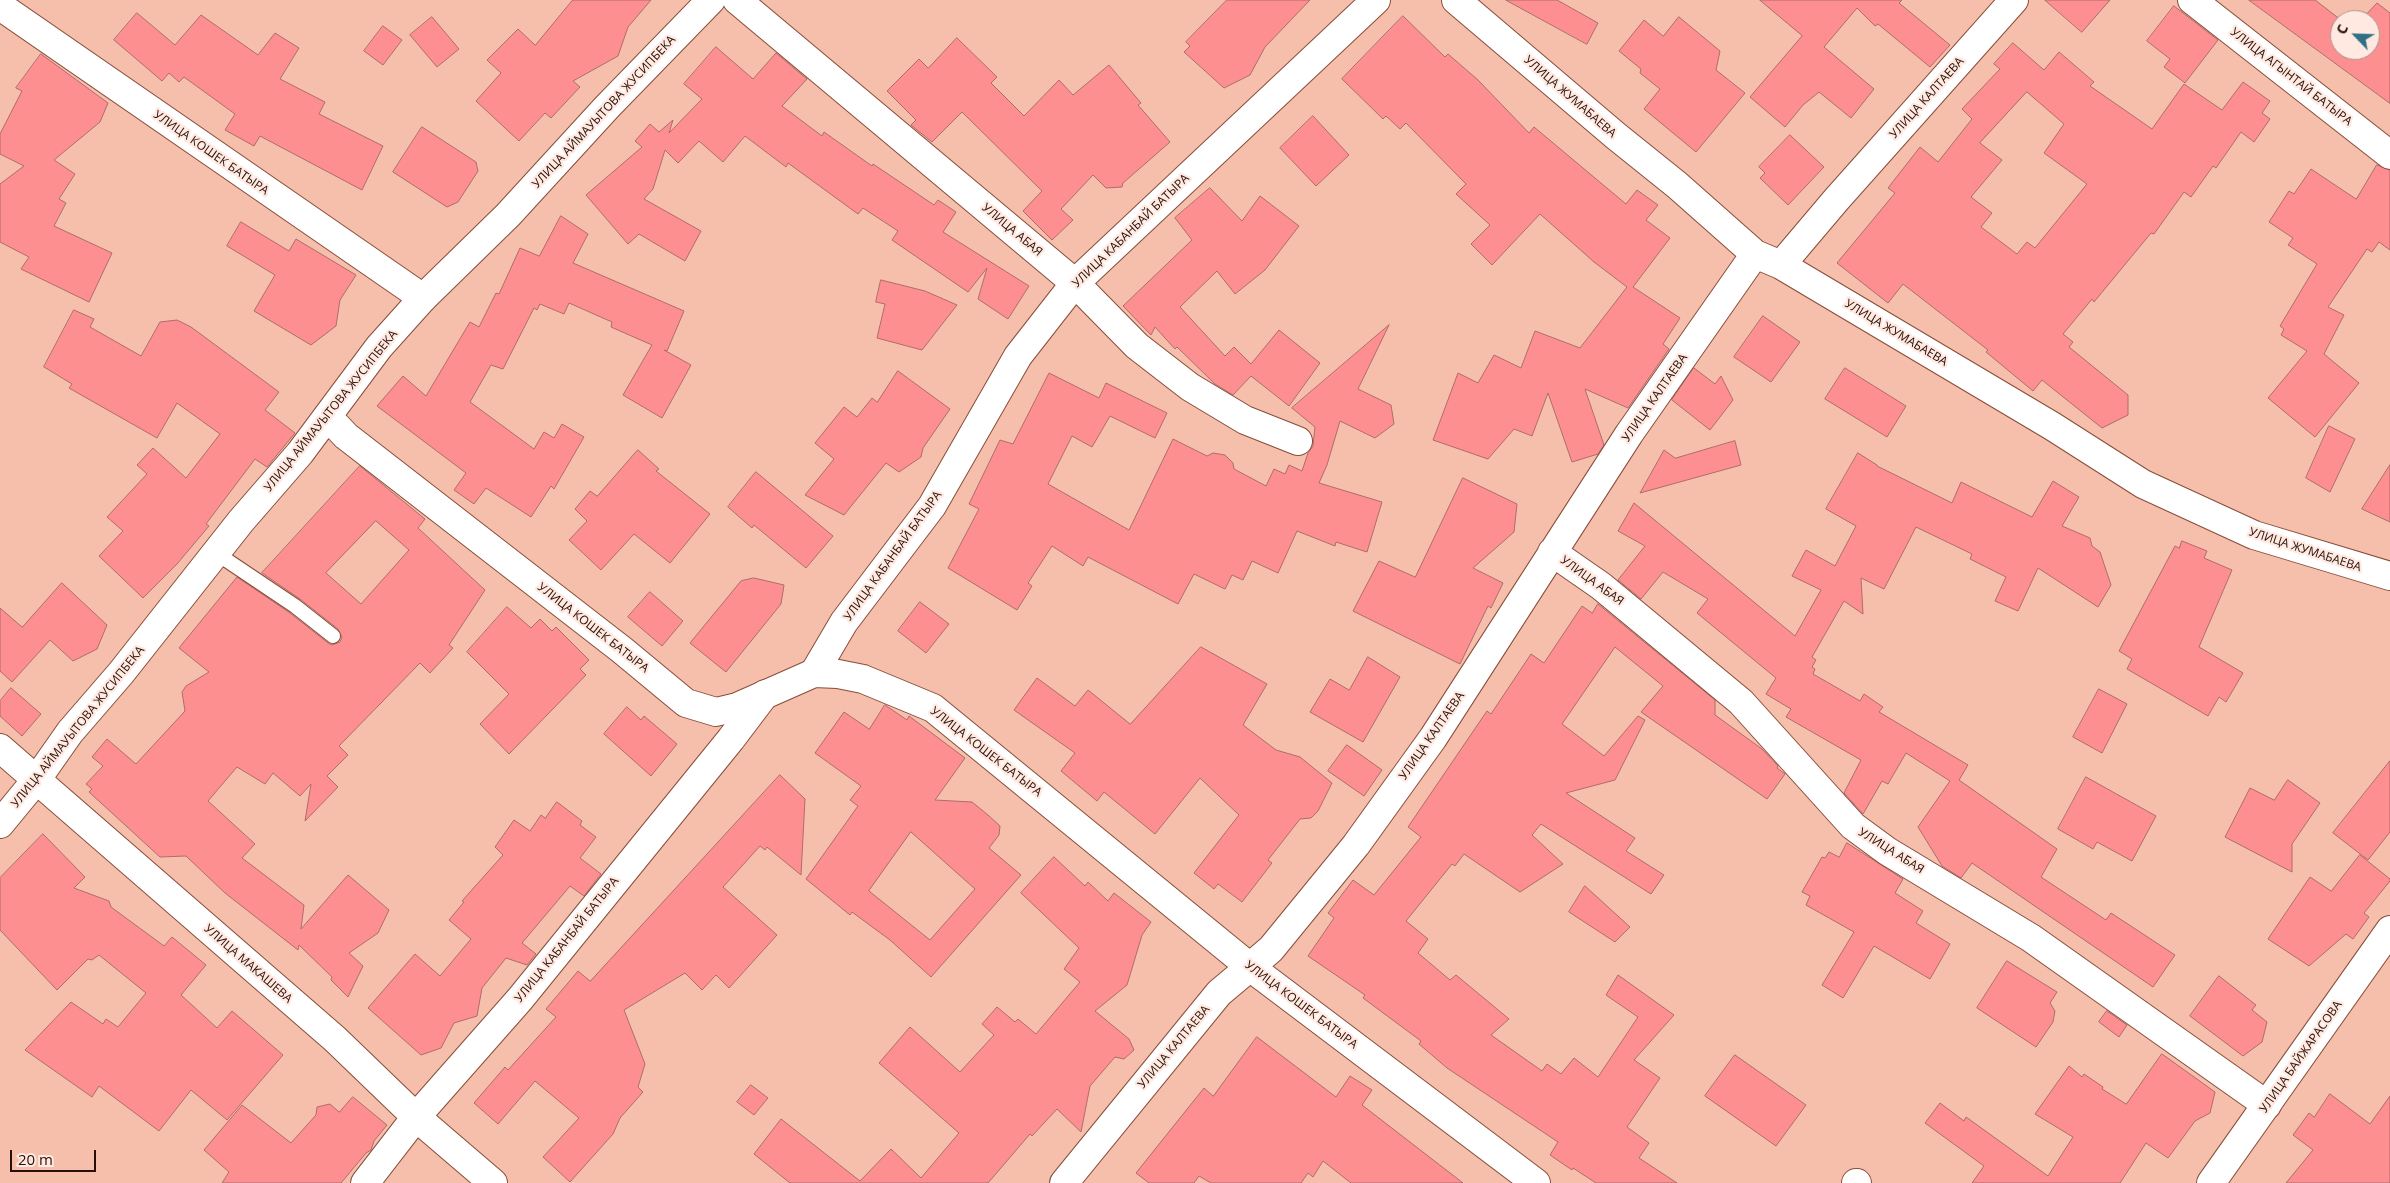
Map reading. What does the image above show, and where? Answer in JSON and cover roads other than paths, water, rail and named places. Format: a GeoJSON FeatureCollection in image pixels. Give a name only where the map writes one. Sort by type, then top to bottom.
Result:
{"type":"FeatureCollection","features":[{"type":"Feature","properties":{"kind":"street","name":"УЛИЦА АЙМАУЫТОВА ЖУСИПБЕКА"},"geometry":{"type":"LineString","coordinates":[[0,824],[37,780],[70,732],[121,673],[216,553],[300,454],[379,348],[424,298],[508,215],[607,107],[711,0]]}},
{"type":"Feature","properties":{"kind":"street","name":"УЛИЦА АБАЯ"},"geometry":{"type":"LineString","coordinates":[[737,0],[1075,283],[1137,346],[1190,387],[1245,420],[1298,441]]}},
{"type":"Feature","properties":{"kind":"street","name":"УЛИЦА КАБАНБАЙ БАТЫРА"},"geometry":{"type":"LineString","coordinates":[[814,673],[844,622],[932,506],[1018,356],[1075,283],[1376,0]]}},
{"type":"Feature","properties":{"kind":"street","name":"УЛИЦА ЖУМАБАЕВА"},"geometry":{"type":"LineString","coordinates":[[1456,0],[1616,136],[1677,185],[1755,254],[1781,265],[2052,426],[2143,484],[2254,535],[2390,576]]}},
{"type":"Feature","properties":{"kind":"street","name":"УЛИЦА КАЛТАЕВА"},"geometry":{"type":"LineString","coordinates":[[1781,265],[1830,206],[2014,0]]}},
{"type":"Feature","properties":{"kind":"street","name":"УЛИЦА АГЫНТАЙ БАТЫРА"},"geometry":{"type":"LineString","coordinates":[[2192,0],[2390,155]]}},
{"type":"Feature","properties":{"kind":"street","name":"УЛИЦА КОШЕК БАТЫРА"},"geometry":{"type":"LineString","coordinates":[[0,6],[424,298]]}},
{"type":"Feature","properties":{"kind":"street","name":"УЛИЦА КАЛТАЕВА"},"geometry":{"type":"LineString","coordinates":[[1064,1183],[1219,993],[1271,949],[1356,845],[1433,738],[1629,434],[1755,254]]}},
{"type":"Feature","properties":{"kind":"street","name":"УЛИЦА КОШЕК БАТЫРА"},"geometry":{"type":"LineString","coordinates":[[328,417],[346,436],[622,650],[686,703],[716,712],[736,707],[814,673],[838,674],[863,679],[933,708],[1250,967],[1536,1183]]}},
{"type":"Feature","properties":{"kind":"street","name":"УЛИЦА АБАЯ"},"geometry":{"type":"LineString","coordinates":[[1552,552],[1601,586],[1740,702],[1852,826],[1888,851],[2031,938],[2267,1104]]}},
{"type":"Feature","properties":{"kind":"street","name":"УЛИЦА КАБАНБАЙ БАТЫРА"},"geometry":{"type":"LineString","coordinates":[[366,1183],[416,1117],[520,999],[731,739],[765,694]]}},
{"type":"Feature","properties":{"kind":"street","name":"УЛИЦА МАКАШЕВА"},"geometry":{"type":"LineString","coordinates":[[0,748],[335,1039],[416,1117],[494,1183]]}},
{"type":"Feature","properties":{"kind":"street","name":"УЛИЦА БАЙЖАРАСОВА"},"geometry":{"type":"LineString","coordinates":[[2211,1183],[2390,930]]}},
{"type":"Feature","properties":{"kind":"lane"},"geometry":{"type":"LineString","coordinates":[[216,553],[282,596],[333,636]]}}]}
